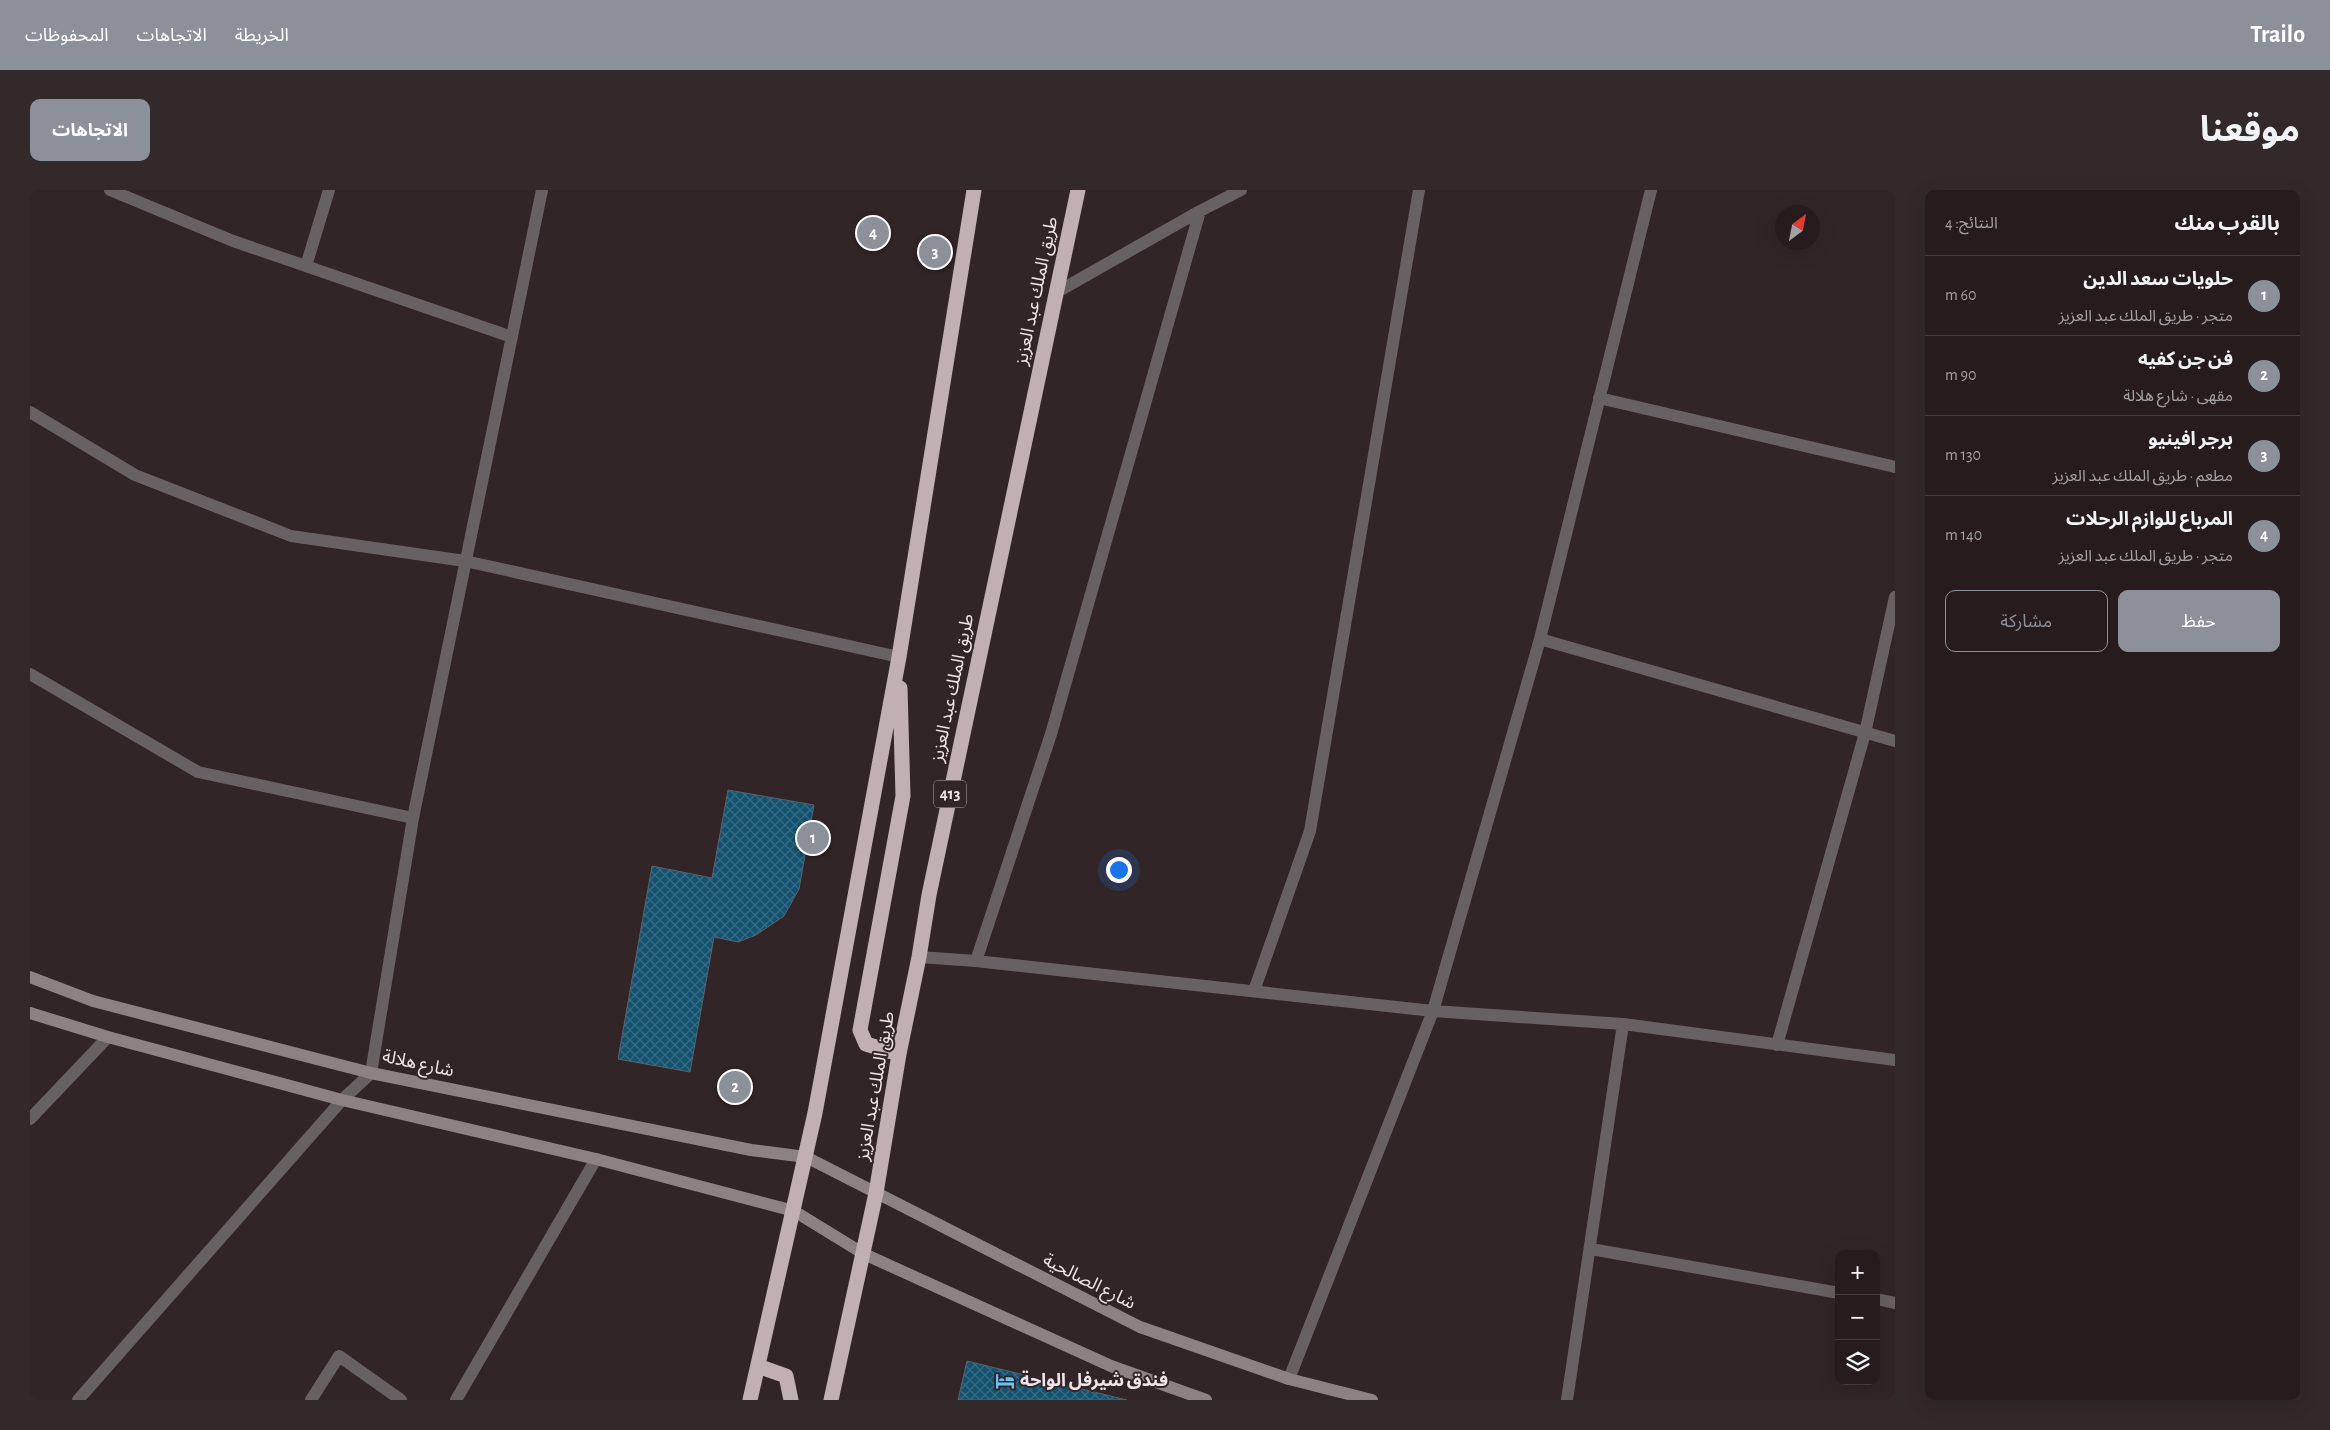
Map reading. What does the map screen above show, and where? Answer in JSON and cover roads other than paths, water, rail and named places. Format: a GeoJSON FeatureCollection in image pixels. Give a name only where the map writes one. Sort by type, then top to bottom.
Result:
{"type":"FeatureCollection","features":[{"type":"Feature","properties":{"kind":"highway"},"geometry":{"type":"LineString","coordinates":[[750,1400],[806,1157],[899,657],[974,190]]}},
{"type":"Feature","properties":{"kind":"highway","name":"طريق الملك عبد العزيز"},"geometry":{"type":"LineString","coordinates":[[832,1400],[876,1193],[899,1054],[919,957],[929,895],[1078,190]]}},
{"type":"Feature","properties":{"kind":"highway"},"geometry":{"type":"LineString","coordinates":[[899,657],[902,796],[860,1030],[866,1044],[899,1054]]}},
{"type":"Feature","properties":{"kind":"highway"},"geometry":{"type":"LineString","coordinates":[[758,1366],[786,1376],[791,1400]]}},
{"type":"Feature","properties":{"kind":"street"},"geometry":{"type":"LineString","coordinates":[[110,190],[233,241],[512,337]]}},
{"type":"Feature","properties":{"kind":"street"},"geometry":{"type":"LineString","coordinates":[[306,266],[330,190]]}},
{"type":"Feature","properties":{"kind":"street"},"geometry":{"type":"LineString","coordinates":[[78,1400],[342,1100],[371,1073],[413,818],[542,190]]}},
{"type":"Feature","properties":{"kind":"street"},"geometry":{"type":"LineString","coordinates":[[1056,292],[1240,190]]}},
{"type":"Feature","properties":{"kind":"street"},"geometry":{"type":"LineString","coordinates":[[1254,992],[1310,831],[1419,190]]}},
{"type":"Feature","properties":{"kind":"street"},"geometry":{"type":"LineString","coordinates":[[1289,1379],[1433,1011],[1540,639],[1651,190]]}},
{"type":"Feature","properties":{"kind":"street"},"geometry":{"type":"LineString","coordinates":[[976,961],[1051,734],[1200,211]]}},
{"type":"Feature","properties":{"kind":"street"},"geometry":{"type":"LineString","coordinates":[[1599,398],[1894,463]]}},
{"type":"Feature","properties":{"kind":"street"},"geometry":{"type":"LineString","coordinates":[[30,412],[136,475],[291,536],[465,561],[899,657]]}},
{"type":"Feature","properties":{"kind":"street"},"geometry":{"type":"LineString","coordinates":[[1777,1045],[1865,733],[1895,597]]}},
{"type":"Feature","properties":{"kind":"street"},"geometry":{"type":"LineString","coordinates":[[1540,639],[1895,741]]}},
{"type":"Feature","properties":{"kind":"street"},"geometry":{"type":"LineString","coordinates":[[30,674],[198,772],[413,818]]}},
{"type":"Feature","properties":{"kind":"street"},"geometry":{"type":"LineString","coordinates":[[919,957],[976,961],[1433,1011],[1623,1024],[1895,1060]]}},
{"type":"Feature","properties":{"kind":"street","name":"شارع هلالة"},"geometry":{"type":"LineString","coordinates":[[30,977],[93,1001],[371,1073],[751,1150],[806,1157]]}},
{"type":"Feature","properties":{"kind":"street"},"geometry":{"type":"LineString","coordinates":[[30,1013],[108,1037],[342,1100],[596,1159],[794,1211],[864,1254],[1112,1366],[1206,1400]]}},
{"type":"Feature","properties":{"kind":"street"},"geometry":{"type":"LineString","coordinates":[[1567,1400],[1623,1024]]}},
{"type":"Feature","properties":{"kind":"street"},"geometry":{"type":"LineString","coordinates":[[30,1118],[108,1037]]}},
{"type":"Feature","properties":{"kind":"street","name":"شارع الصالحية"},"geometry":{"type":"LineString","coordinates":[[806,1157],[1140,1328],[1289,1379],[1372,1400]]}},
{"type":"Feature","properties":{"kind":"street"},"geometry":{"type":"LineString","coordinates":[[456,1400],[596,1159]]}},
{"type":"Feature","properties":{"kind":"street"},"geometry":{"type":"LineString","coordinates":[[1591,1249],[1835,1292]]}},
{"type":"Feature","properties":{"kind":"street"},"geometry":{"type":"LineString","coordinates":[[1880,1300],[1895,1303]]}},
{"type":"Feature","properties":{"kind":"street"},"geometry":{"type":"LineString","coordinates":[[311,1400],[339,1356],[401,1400]]}},
{"type":"Feature","properties":{"kind":"place","name":"المرباع للوازم الرحلات"},"geometry":{"type":"Point","coordinates":[873,233]}},
{"type":"Feature","properties":{"kind":"place","name":"برجر افينيو"},"geometry":{"type":"Point","coordinates":[935,252]}},
{"type":"Feature","properties":{"kind":"place","name":"حلويات سعد الدين"},"geometry":{"type":"Point","coordinates":[813,838]}},
{"type":"Feature","properties":{"kind":"place","name":"فن جن كفيه"},"geometry":{"type":"Point","coordinates":[735,1087]}},
{"type":"Feature","properties":{"kind":"place","name":"فندق شيرفل الواحة"},"geometry":{"type":"Point","coordinates":[1005,1381]}}]}
